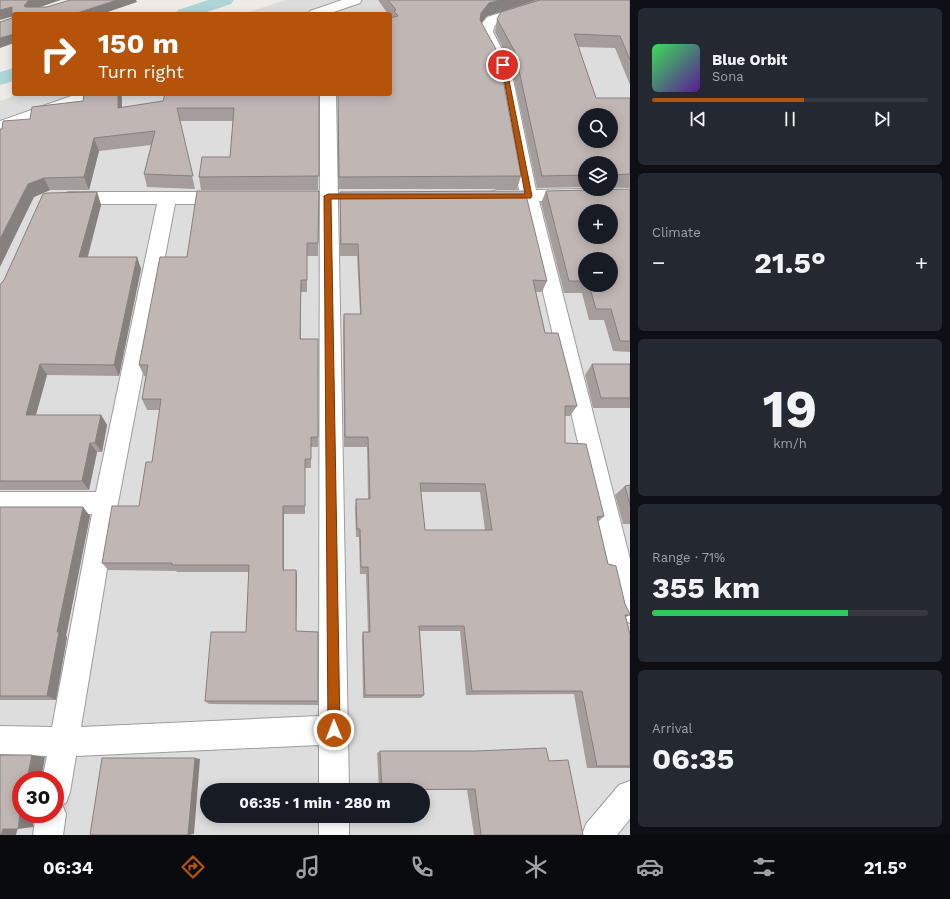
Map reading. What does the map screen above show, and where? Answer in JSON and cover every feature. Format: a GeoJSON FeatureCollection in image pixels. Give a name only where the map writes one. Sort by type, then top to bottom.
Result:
{"type":"FeatureCollection","features":[{"type":"Feature","properties":{"kind":"street"},"geometry":{"type":"LineString","coordinates":[[324,12],[355,0]]}},
{"type":"Feature","properties":{"kind":"street"},"geometry":{"type":"LineString","coordinates":[[556,0],[492,20],[487,26],[486,32],[503,65],[529,196],[630,610]]}},
{"type":"Feature","properties":{"kind":"street"},"geometry":{"type":"LineString","coordinates":[[0,127],[86,96]]}},
{"type":"Feature","properties":{"kind":"street"},"geometry":{"type":"LineString","coordinates":[[328,96],[334,783]]}},
{"type":"Feature","properties":{"kind":"street"},"geometry":{"type":"LineString","coordinates":[[482,196],[630,194]]}},
{"type":"Feature","properties":{"kind":"street"},"geometry":{"type":"LineString","coordinates":[[50,198],[244,198]]}},
{"type":"Feature","properties":{"kind":"street"},"geometry":{"type":"LineString","coordinates":[[59,771],[106,503],[167,198]]}},
{"type":"Feature","properties":{"kind":"street"},"geometry":{"type":"LineString","coordinates":[[0,503],[106,503]]}},
{"type":"Feature","properties":{"kind":"street"},"geometry":{"type":"LineString","coordinates":[[0,740],[64,742],[334,730]]}},
{"type":"Feature","properties":{"kind":"street"},"geometry":{"type":"LineString","coordinates":[[597,835],[630,796]]}},
{"type":"Feature","properties":{"kind":"street"},"geometry":{"type":"LineString","coordinates":[[48,835],[50,823]]}},
{"type":"Feature","properties":{"kind":"street"},"geometry":{"type":"LineString","coordinates":[[334,823],[334,835]]}},
{"type":"Feature","properties":{"kind":"shaded area"},"geometry":{"type":"Polygon","coordinates":[[[285,0],[630,0],[630,835],[0,835],[0,101],[13,96],[392,96],[392,12],[250,12],[285,0]]]}},
{"type":"Feature","properties":{"kind":"building"},"geometry":{"type":"Polygon","coordinates":[[[0,0],[31,0],[24,6],[47,7],[70,0],[117,0],[80,12],[12,12],[12,7],[0,10],[0,0]]]}},
{"type":"Feature","properties":{"kind":"building"},"geometry":{"type":"Polygon","coordinates":[[[388,0],[500,0],[489,3],[481,13],[480,20],[498,53],[521,176],[339,177],[338,96],[392,96],[392,18],[398,16],[394,11],[396,10],[388,0]]]}},
{"type":"Feature","properties":{"kind":"building"},"geometry":{"type":"Polygon","coordinates":[[[540,0],[630,0],[630,60],[620,36],[574,34],[596,98],[630,98],[630,174],[618,175],[618,156],[578,156],[578,175],[542,176],[515,52],[497,19],[501,12],[540,0]]]}},
{"type":"Feature","properties":{"kind":"building"},"geometry":{"type":"Polygon","coordinates":[[[12,18],[12,35],[0,38],[0,22],[12,18]]]}},
{"type":"Feature","properties":{"kind":"building"},"geometry":{"type":"Polygon","coordinates":[[[84,96],[118,96],[118,108],[163,101],[164,96],[319,96],[319,176],[199,177],[202,157],[230,157],[234,108],[177,108],[193,176],[144,174],[155,131],[94,138],[84,177],[44,178],[28,184],[0,239],[0,129],[2,129],[3,121],[30,119],[32,107],[83,101],[84,96]]]}},
{"type":"Feature","properties":{"kind":"building"},"geometry":{"type":"Polygon","coordinates":[[[618,189],[630,189],[630,341],[620,341],[611,309],[596,309],[591,292],[618,292],[618,252],[578,252],[578,281],[569,281],[546,191],[578,190],[578,196],[618,196],[618,189]]]}},
{"type":"Feature","properties":{"kind":"building"},"geometry":{"type":"Polygon","coordinates":[[[197,191],[319,191],[318,243],[307,243],[307,280],[301,280],[300,339],[318,339],[318,437],[311,437],[311,459],[305,459],[305,506],[283,506],[283,570],[296,570],[296,631],[318,632],[318,701],[205,701],[211,632],[246,632],[249,565],[102,563],[112,506],[139,506],[146,462],[152,462],[161,399],[142,399],[148,365],[139,365],[160,257],[187,257],[197,191]]]}},
{"type":"Feature","properties":{"kind":"building"},"geometry":{"type":"Polygon","coordinates":[[[525,191],[547,281],[533,280],[545,333],[558,333],[577,406],[565,406],[565,443],[586,444],[604,516],[597,517],[608,564],[616,566],[625,604],[630,614],[625,615],[630,634],[630,766],[597,766],[582,691],[472,691],[464,626],[419,626],[424,695],[365,695],[363,632],[370,632],[368,567],[361,567],[360,529],[357,529],[356,499],[370,499],[368,437],[345,437],[344,314],[361,314],[358,244],[341,244],[340,192],[525,191]],[[420,483],[425,530],[492,530],[485,484],[420,483]]]}},
{"type":"Feature","properties":{"kind":"building"},"geometry":{"type":"Polygon","coordinates":[[[97,192],[79,257],[137,257],[114,365],[40,364],[26,415],[101,415],[95,443],[90,443],[82,481],[0,481],[0,285],[4,280],[43,194],[97,192]]]}},
{"type":"Feature","properties":{"kind":"building"},"geometry":{"type":"Polygon","coordinates":[[[592,364],[630,364],[630,398],[601,398],[592,364]]]}},
{"type":"Feature","properties":{"kind":"building"},"geometry":{"type":"Polygon","coordinates":[[[630,485],[630,505],[625,486],[630,485]]]}},
{"type":"Feature","properties":{"kind":"building"},"geometry":{"type":"Polygon","coordinates":[[[0,507],[83,507],[57,632],[59,632],[47,696],[0,696],[0,507]]]}},
{"type":"Feature","properties":{"kind":"building"},"geometry":{"type":"Polygon","coordinates":[[[546,748],[549,761],[568,760],[583,835],[481,835],[475,789],[430,789],[430,783],[382,783],[380,751],[476,751],[546,748]]]}},
{"type":"Feature","properties":{"kind":"building"},"geometry":{"type":"Polygon","coordinates":[[[0,755],[32,755],[29,771],[12,771],[12,823],[19,823],[18,829],[3,829],[0,835],[0,755]]]}},
{"type":"Feature","properties":{"kind":"building"},"geometry":{"type":"Polygon","coordinates":[[[102,758],[195,758],[188,835],[90,835],[102,758]]]}},
{"type":"Feature","properties":{"kind":"waterway"},"geometry":{"type":"LineString","coordinates":[[190,12],[225,0]]}},
{"type":"Feature","properties":{"kind":"waterway"},"geometry":{"type":"LineString","coordinates":[[0,79],[12,75]]}},
{"type":"Feature","properties":{"kind":"route"},"geometry":{"type":"LineString","coordinates":[[334,730],[328,196],[529,196],[510,107],[503,65]]}}]}
